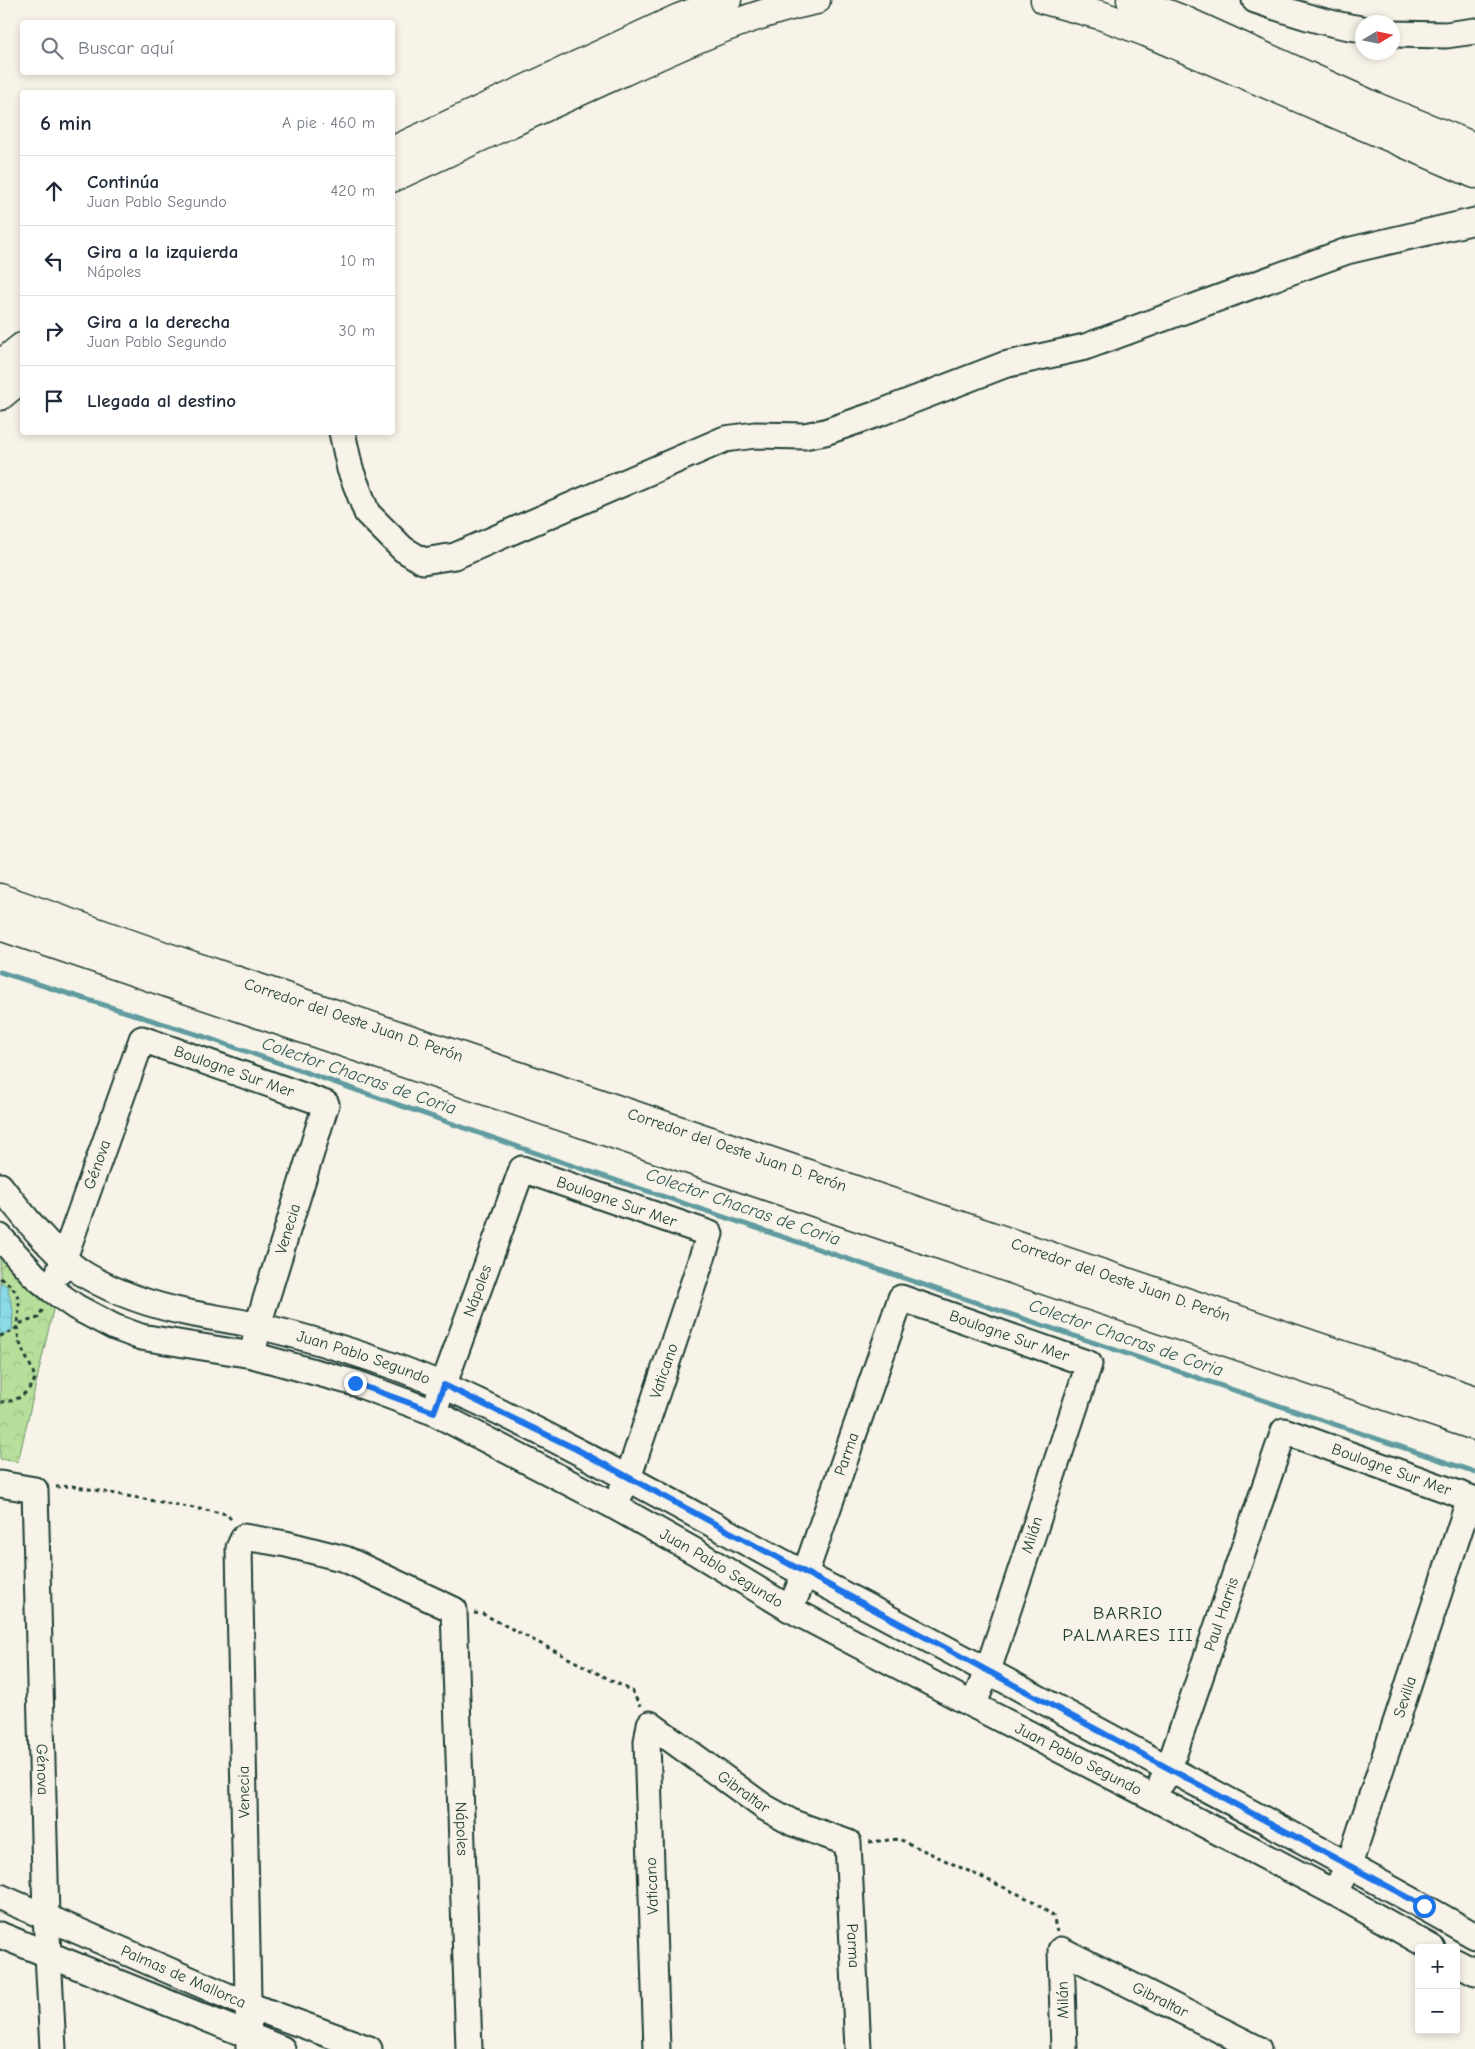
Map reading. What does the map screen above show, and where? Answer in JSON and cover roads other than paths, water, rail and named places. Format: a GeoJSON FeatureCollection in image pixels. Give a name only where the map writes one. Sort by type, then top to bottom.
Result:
{"type":"FeatureCollection","features":[{"type":"Feature","properties":{"kind":"main road"},"geometry":{"type":"LineString","coordinates":[[395,150],[679,18],[727,0]]}},
{"type":"Feature","properties":{"kind":"main road"},"geometry":{"type":"LineString","coordinates":[[395,177],[724,27],[771,11],[816,0]]}},
{"type":"Feature","properties":{"kind":"main road"},"geometry":{"type":"LineString","coordinates":[[1045,0],[1100,15],[1146,32],[1475,174]]}},
{"type":"Feature","properties":{"kind":"main road"},"geometry":{"type":"LineString","coordinates":[[1131,0],[1181,19],[1376,107],[1475,147]]}},
{"type":"Feature","properties":{"kind":"main road"},"geometry":{"type":"LineString","coordinates":[[0,365],[20,349]]}},
{"type":"Feature","properties":{"kind":"main road"},"geometry":{"type":"LineString","coordinates":[[0,396],[20,380]]}},
{"type":"Feature","properties":{"kind":"main road","name":"Corredor del Oeste Juan D. Perón"},"geometry":{"type":"LineString","coordinates":[[0,898],[167,957],[1475,1400]]}},
{"type":"Feature","properties":{"kind":"main road","name":"Corredor del Oeste Juan D. Perón"},"geometry":{"type":"LineString","coordinates":[[0,926],[1475,1426]]}},
{"type":"Feature","properties":{"kind":"street"},"geometry":{"type":"LineString","coordinates":[[1255,0],[1300,15],[1355,29]]}},
{"type":"Feature","properties":{"kind":"street"},"geometry":{"type":"LineString","coordinates":[[1400,34],[1446,35],[1475,31]]}},
{"type":"Feature","properties":{"kind":"street"},"geometry":{"type":"LineString","coordinates":[[343,435],[350,469],[367,513],[402,549],[423,561],[455,556],[725,439],[754,435],[804,436],[825,432],[1004,365],[1085,347],[1346,251],[1475,221]]}},
{"type":"Feature","properties":{"kind":"street","name":"Boulogne Sur Mer"},"geometry":{"type":"LineString","coordinates":[[142,1039],[326,1104]]}},
{"type":"Feature","properties":{"kind":"street","name":"Génova"},"geometry":{"type":"LineString","coordinates":[[52,1290],[142,1039]]}},
{"type":"Feature","properties":{"kind":"street","name":"Venecia"},"geometry":{"type":"LineString","coordinates":[[252,1355],[258,1325],[326,1104]]}},
{"type":"Feature","properties":{"kind":"street","name":"Boulogne Sur Mer"},"geometry":{"type":"LineString","coordinates":[[522,1169],[710,1234]]}},
{"type":"Feature","properties":{"kind":"street","name":"Nápoles"},"geometry":{"type":"LineString","coordinates":[[434,1412],[522,1169]]}},
{"type":"Feature","properties":{"kind":"street","name":"Juan Pablo Segundo"},"geometry":{"type":"LineString","coordinates":[[0,1186],[23,1216],[64,1258],[85,1275],[147,1303],[186,1313],[258,1325],[364,1354],[444,1385],[576,1449],[805,1574],[988,1670],[1349,1865],[1475,1936]]}},
{"type":"Feature","properties":{"kind":"street","name":"Vaticano"},"geometry":{"type":"LineString","coordinates":[[614,1506],[628,1478],[710,1234]]}},
{"type":"Feature","properties":{"kind":"street","name":"Juan Pablo Segundo"},"geometry":{"type":"LineString","coordinates":[[0,1237],[34,1275],[52,1290],[76,1307],[114,1327],[141,1338],[252,1355],[355,1383],[434,1412],[614,1506],[694,1551],[790,1609],[1335,1893],[1425,1944]]}},
{"type":"Feature","properties":{"kind":"street","name":"Boulogne Sur Mer"},"geometry":{"type":"LineString","coordinates":[[901,1298],[1089,1364]]}},
{"type":"Feature","properties":{"kind":"street","name":"Parma"},"geometry":{"type":"LineString","coordinates":[[790,1609],[805,1574],[901,1298]]}},
{"type":"Feature","properties":{"kind":"street","name":"Milán"},"geometry":{"type":"LineString","coordinates":[[972,1705],[988,1670],[1089,1364]]}},
{"type":"Feature","properties":{"kind":"street","name":"Boulogne Sur Mer"},"geometry":{"type":"LineString","coordinates":[[1284,1431],[1470,1498]]}},
{"type":"Feature","properties":{"kind":"street","name":"Paul Harris"},"geometry":{"type":"LineString","coordinates":[[1154,1798],[1169,1768],[1284,1431]]}},
{"type":"Feature","properties":{"kind":"street","name":"Génova"},"geometry":{"type":"LineString","coordinates":[[0,1484],[35,1490],[46,1916],[53,2049]]}},
{"type":"Feature","properties":{"kind":"street","name":"Sevilla"},"geometry":{"type":"LineString","coordinates":[[1335,1893],[1349,1865],[1470,1498]]}},
{"type":"Feature","properties":{"kind":"street","name":"Venecia"},"geometry":{"type":"LineString","coordinates":[[244,1537],[239,1548],[249,2042]]}},
{"type":"Feature","properties":{"kind":"street","name":"Nápoles"},"geometry":{"type":"LineString","coordinates":[[244,1537],[286,1544],[345,1559],[454,1610],[469,2049]]}},
{"type":"Feature","properties":{"kind":"street","name":"Vaticano"},"geometry":{"type":"LineString","coordinates":[[650,1724],[647,1742],[657,2049]]}},
{"type":"Feature","properties":{"kind":"street","name":"Gibraltar"},"geometry":{"type":"LineString","coordinates":[[650,1724],[764,1807],[793,1823],[848,1843]]}},
{"type":"Feature","properties":{"kind":"street","name":"Parma"},"geometry":{"type":"LineString","coordinates":[[848,1843],[858,2049]]}},
{"type":"Feature","properties":{"kind":"street","name":"Palmas de Mallorca"},"geometry":{"type":"LineString","coordinates":[[0,1897],[248,2005],[369,2049]]}},
{"type":"Feature","properties":{"kind":"street","name":"Palmas de Mallorca"},"geometry":{"type":"LineString","coordinates":[[0,1935],[249,2042],[282,2049]]}},
{"type":"Feature","properties":{"kind":"street","name":"Milán"},"geometry":{"type":"LineString","coordinates":[[1061,1950],[1064,2049]]}},
{"type":"Feature","properties":{"kind":"street","name":"Gibraltar"},"geometry":{"type":"LineString","coordinates":[[1061,1950],[1258,2049]]}},
{"type":"Feature","properties":{"kind":"street"},"geometry":{"type":"LineString","coordinates":[[1460,1964],[1475,1972]]}},
{"type":"Feature","properties":{"kind":"water"},"geometry":{"type":"Polygon","coordinates":[[[0,1282],[7,1286],[13,1310],[12,1331],[0,1335],[0,1282]]]}},
{"type":"Feature","properties":{"kind":"waterway","name":"Colector Chacras de Coria"},"geometry":{"type":"LineString","coordinates":[[0,972],[205,1037],[556,1160],[1475,1472]]}},
{"type":"Feature","properties":{"kind":"district","name":"BARRIO PALMARES III"},"geometry":{"type":"Point","coordinates":[1128,1624]}}]}
